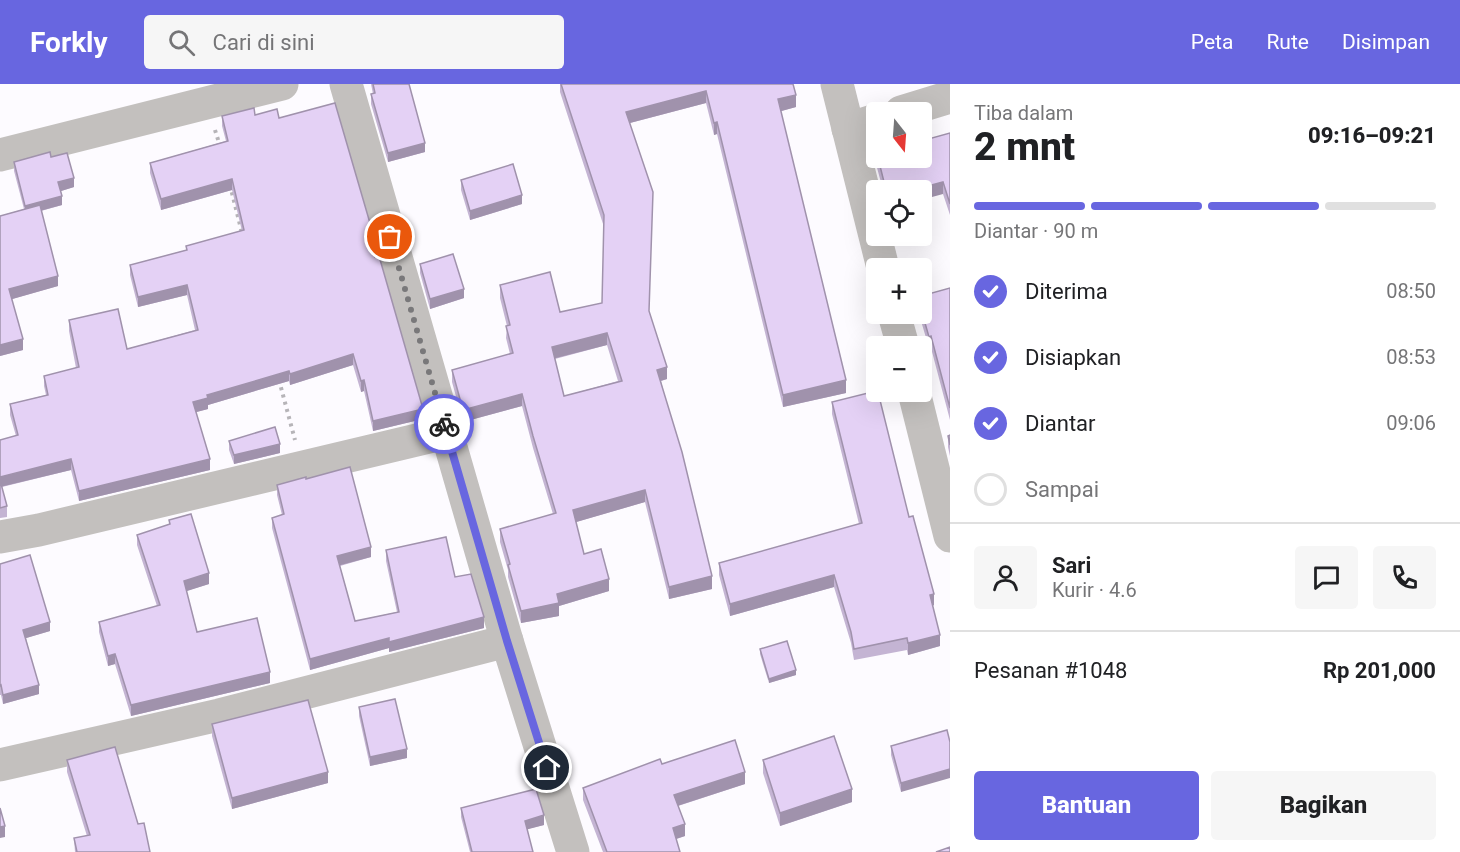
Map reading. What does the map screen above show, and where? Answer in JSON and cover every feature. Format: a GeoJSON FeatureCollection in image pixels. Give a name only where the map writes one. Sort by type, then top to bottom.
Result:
{"type":"FeatureCollection","features":[{"type":"Feature","properties":{"kind":"street"},"geometry":{"type":"LineString","coordinates":[[0,155],[282,84]]}},
{"type":"Feature","properties":{"kind":"street"},"geometry":{"type":"LineString","coordinates":[[346,84],[507,641],[573,852]]}},
{"type":"Feature","properties":{"kind":"street"},"geometry":{"type":"LineString","coordinates":[[837,84],[862,125],[882,258]]}},
{"type":"Feature","properties":{"kind":"street"},"geometry":{"type":"LineString","coordinates":[[932,103],[950,97]]}},
{"type":"Feature","properties":{"kind":"street"},"geometry":{"type":"LineString","coordinates":[[916,402],[950,536]]}},
{"type":"Feature","properties":{"kind":"street"},"geometry":{"type":"LineString","coordinates":[[0,537],[39,530],[447,433]]}},
{"type":"Feature","properties":{"kind":"street"},"geometry":{"type":"LineString","coordinates":[[0,765],[219,715],[507,641]]}},
{"type":"Feature","properties":{"kind":"path"},"geometry":{"type":"LineString","coordinates":[[208,103],[220,148]]}},
{"type":"Feature","properties":{"kind":"path"},"geometry":{"type":"LineString","coordinates":[[229,182],[243,239]]}},
{"type":"Feature","properties":{"kind":"path"},"geometry":{"type":"LineString","coordinates":[[278,376],[302,467]]}},
{"type":"Feature","properties":{"kind":"building"},"geometry":{"type":"Polygon","coordinates":[[[373,84],[409,84],[425,143],[388,153],[371,94],[375,93],[373,84]]]}},
{"type":"Feature","properties":{"kind":"building"},"geometry":{"type":"Polygon","coordinates":[[[561,84],[793,84],[796,95],[778,99],[846,380],[783,395],[717,122],[714,123],[706,91],[626,112],[653,192],[649,311],[667,367],[657,370],[682,452],[712,576],[669,587],[645,490],[573,510],[584,554],[601,549],[609,579],[557,594],[559,603],[521,611],[500,529],[556,513],[522,394],[463,410],[452,370],[513,353],[506,326],[510,325],[500,285],[550,272],[560,312],[602,303],[604,215],[561,84]],[[607,333],[552,347],[564,396],[622,381],[607,333]]]}},
{"type":"Feature","properties":{"kind":"building"},"geometry":{"type":"Polygon","coordinates":[[[335,103],[372,230],[375,257],[379,256],[423,409],[373,421],[364,380],[361,381],[353,354],[290,374],[289,371],[207,395],[208,398],[193,402],[210,459],[79,491],[71,459],[0,477],[0,440],[18,435],[10,404],[48,395],[44,376],[79,367],[69,320],[118,309],[127,349],[198,330],[187,285],[138,297],[130,265],[187,250],[186,246],[244,230],[232,179],[161,199],[150,163],[228,141],[222,116],[254,108],[255,115],[277,109],[279,118],[335,103]]]}},
{"type":"Feature","properties":{"kind":"building"},"geometry":{"type":"Polygon","coordinates":[[[950,133],[950,204],[943,182],[932,185],[932,180],[884,180],[880,168],[932,168],[932,138],[950,133]]]}},
{"type":"Feature","properties":{"kind":"building"},"geometry":{"type":"Polygon","coordinates":[[[50,152],[51,157],[67,153],[74,178],[58,182],[62,196],[25,206],[14,162],[50,152]]]}},
{"type":"Feature","properties":{"kind":"building"},"geometry":{"type":"Polygon","coordinates":[[[513,164],[522,195],[470,211],[461,180],[513,164]]]}},
{"type":"Feature","properties":{"kind":"building"},"geometry":{"type":"Polygon","coordinates":[[[40,205],[58,276],[9,289],[23,339],[0,345],[0,216],[40,205]]]}},
{"type":"Feature","properties":{"kind":"building"},"geometry":{"type":"Polygon","coordinates":[[[453,254],[464,289],[430,299],[420,264],[453,254]]]}},
{"type":"Feature","properties":{"kind":"building"},"geometry":{"type":"Polygon","coordinates":[[[950,288],[950,408],[932,336],[929,336],[925,324],[932,324],[932,293],[950,288]]]}},
{"type":"Feature","properties":{"kind":"building"},"geometry":{"type":"Polygon","coordinates":[[[866,394],[866,402],[880,402],[909,517],[913,516],[934,594],[930,595],[940,635],[908,643],[907,638],[854,649],[834,575],[730,604],[719,563],[862,523],[832,402],[866,394]]]}},
{"type":"Feature","properties":{"kind":"building"},"geometry":{"type":"Polygon","coordinates":[[[275,427],[280,444],[234,455],[229,441],[275,427]]]}},
{"type":"Feature","properties":{"kind":"building"},"geometry":{"type":"Polygon","coordinates":[[[350,467],[371,547],[337,556],[355,621],[399,612],[386,550],[446,537],[455,577],[471,574],[484,617],[389,642],[389,638],[310,659],[272,518],[284,514],[277,485],[350,467]]]}},
{"type":"Feature","properties":{"kind":"building"},"geometry":{"type":"Polygon","coordinates":[[[0,480],[7,506],[0,508],[0,480]]]}},
{"type":"Feature","properties":{"kind":"building"},"geometry":{"type":"Polygon","coordinates":[[[191,514],[209,573],[184,581],[197,632],[257,618],[270,672],[131,705],[115,654],[108,656],[99,622],[160,605],[137,535],[170,524],[169,520],[191,514]]]}},
{"type":"Feature","properties":{"kind":"building"},"geometry":{"type":"Polygon","coordinates":[[[30,555],[50,622],[23,630],[39,685],[3,695],[0,686],[0,564],[30,555]]]}},
{"type":"Feature","properties":{"kind":"building"},"geometry":{"type":"Polygon","coordinates":[[[787,641],[796,670],[769,679],[760,649],[787,641]]]}},
{"type":"Feature","properties":{"kind":"building"},"geometry":{"type":"Polygon","coordinates":[[[395,699],[407,749],[370,757],[359,707],[395,699]]]}},
{"type":"Feature","properties":{"kind":"building"},"geometry":{"type":"Polygon","coordinates":[[[308,700],[328,772],[232,798],[212,724],[308,700]]]}},
{"type":"Feature","properties":{"kind":"building"},"geometry":{"type":"Polygon","coordinates":[[[947,730],[950,742],[950,769],[901,783],[891,746],[947,730]]]}},
{"type":"Feature","properties":{"kind":"building"},"geometry":{"type":"Polygon","coordinates":[[[834,736],[852,789],[780,813],[763,760],[834,736]]]}},
{"type":"Feature","properties":{"kind":"building"},"geometry":{"type":"Polygon","coordinates":[[[735,740],[745,772],[674,795],[685,824],[673,828],[680,852],[607,852],[583,788],[660,759],[662,764],[735,740]]]}},
{"type":"Feature","properties":{"kind":"building"},"geometry":{"type":"Polygon","coordinates":[[[115,747],[138,824],[144,823],[150,852],[77,852],[74,838],[90,835],[67,760],[115,747]]]}},
{"type":"Feature","properties":{"kind":"building"},"geometry":{"type":"Polygon","coordinates":[[[536,789],[544,815],[525,821],[533,852],[472,852],[461,808],[536,789]]]}},
{"type":"Feature","properties":{"kind":"building"},"geometry":{"type":"Polygon","coordinates":[[[0,808],[5,826],[0,827],[0,808]]]}},
{"type":"Feature","properties":{"kind":"building"},"geometry":{"type":"Polygon","coordinates":[[[950,847],[950,852],[936,852],[950,847]]]}},
{"type":"Feature","properties":{"kind":"way so far"},"geometry":{"type":"LineString","coordinates":[[390,237],[444,424]]}},
{"type":"Feature","properties":{"kind":"route"},"geometry":{"type":"LineString","coordinates":[[444,424],[507,641],[547,768]]}}]}
